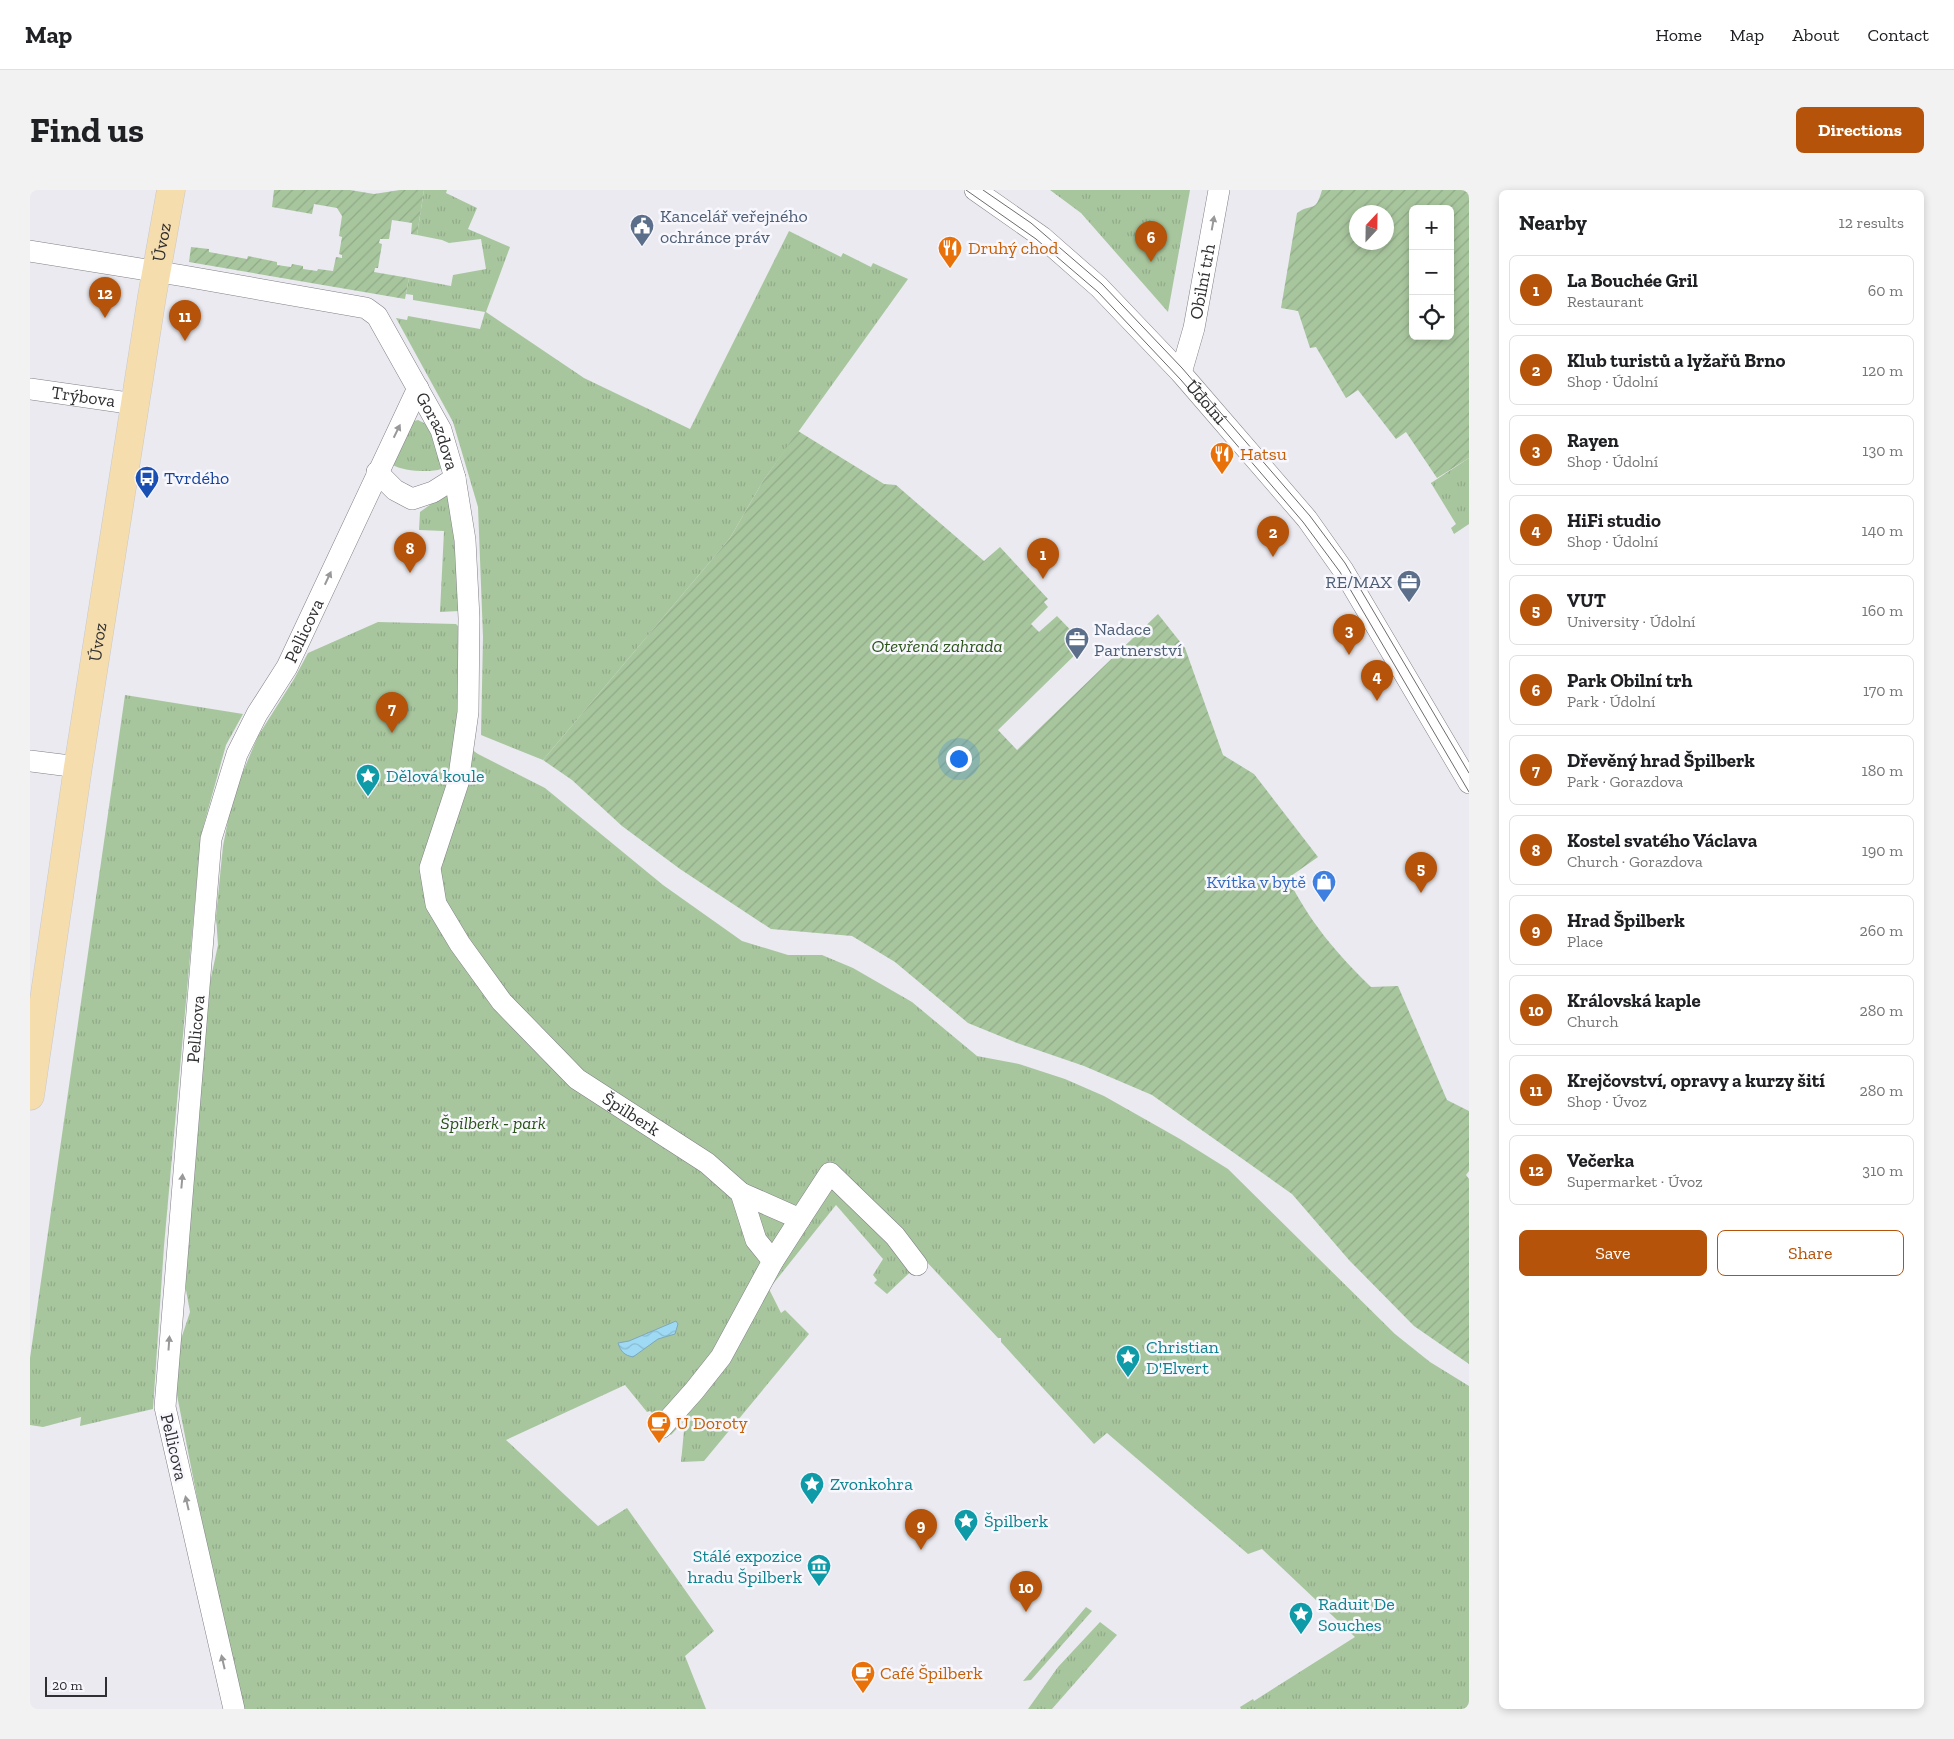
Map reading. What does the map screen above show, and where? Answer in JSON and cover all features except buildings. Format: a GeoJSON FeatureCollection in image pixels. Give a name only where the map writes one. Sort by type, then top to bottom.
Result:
{"type":"FeatureCollection","features":[{"type":"Feature","properties":{"kind":"main road","name":"Úvoz"},"geometry":{"type":"LineString","coordinates":[[30,1096],[78,768],[156,272],[171,190]]}},
{"type":"Feature","properties":{"kind":"street","name":"Údolní"},"geometry":{"type":"LineString","coordinates":[[975,190],[1037,233],[1089,278],[1181,373],[1292,502],[1334,556],[1469,784]]}},
{"type":"Feature","properties":{"kind":"street","name":"Obilní trh"},"geometry":{"type":"LineString","coordinates":[[1181,373],[1194,328],[1219,190]]}},
{"type":"Feature","properties":{"kind":"street"},"geometry":{"type":"LineString","coordinates":[[30,251],[156,272]]}},
{"type":"Feature","properties":{"kind":"street","name":"Gorazdova"},"geometry":{"type":"LineString","coordinates":[[156,272],[366,308],[377,316],[441,430],[454,478],[465,540],[469,618],[468,712],[458,783]]}},
{"type":"Feature","properties":{"kind":"street","name":"Pellicova"},"geometry":{"type":"LineString","coordinates":[[234,1709],[164,1407],[212,839],[237,754],[257,714],[287,667],[418,388]]}},
{"type":"Feature","properties":{"kind":"street","name":"Trýbova"},"geometry":{"type":"LineString","coordinates":[[30,389],[135,404]]}},
{"type":"Feature","properties":{"kind":"street"},"geometry":{"type":"LineString","coordinates":[[377,472],[413,505],[454,478]]}},
{"type":"Feature","properties":{"kind":"street"},"geometry":{"type":"LineString","coordinates":[[30,760],[78,768]]}},
{"type":"Feature","properties":{"kind":"street","name":"Špilberk"},"geometry":{"type":"LineString","coordinates":[[458,783],[430,868],[436,904],[460,944],[502,1002],[577,1079],[707,1163],[741,1193]]}},
{"type":"Feature","properties":{"kind":"street"},"geometry":{"type":"LineString","coordinates":[[661,1428],[694,1392],[722,1357],[773,1260],[830,1172],[895,1236],[917,1265]]}},
{"type":"Feature","properties":{"kind":"street"},"geometry":{"type":"LineString","coordinates":[[741,1193],[800,1218]]}},
{"type":"Feature","properties":{"kind":"street"},"geometry":{"type":"LineString","coordinates":[[741,1193],[756,1240],[773,1260]]}},
{"type":"Feature","properties":{"kind":"green space"},"geometry":{"type":"Polygon","coordinates":[[[274,190],[350,190],[374,194],[400,190],[424,190],[417,235],[411,234],[412,223],[392,220],[389,239],[380,239],[379,243],[382,244],[378,268],[375,268],[374,272],[409,278],[405,299],[189,262],[191,247],[209,249],[209,252],[247,259],[248,256],[277,262],[277,265],[291,267],[292,264],[303,266],[303,269],[333,271],[336,257],[342,258],[342,255],[339,254],[342,237],[339,236],[342,216],[337,208],[314,204],[312,214],[272,207],[274,190]]]}},
{"type":"Feature","properties":{"kind":"green space"},"geometry":{"type":"Polygon","coordinates":[[[424,190],[447,190],[446,193],[477,208],[468,229],[510,247],[486,312],[584,378],[690,429],[789,231],[841,257],[843,253],[871,267],[873,263],[908,279],[763,481],[730,538],[543,760],[481,735],[483,637],[478,507],[453,422],[396,318],[407,320],[408,316],[480,329],[485,312],[413,300],[413,295],[406,294],[409,278],[451,286],[453,275],[486,269],[481,239],[449,243],[417,235],[424,190]]]}},
{"type":"Feature","properties":{"kind":"green space"},"geometry":{"type":"Polygon","coordinates":[[[1050,190],[1190,190],[1168,312],[1081,213],[1050,190]]]}},
{"type":"Feature","properties":{"kind":"green space"},"geometry":{"type":"Polygon","coordinates":[[[1322,190],[1469,190],[1469,458],[1437,478],[1406,432],[1396,439],[1358,390],[1346,398],[1316,347],[1310,348],[1298,311],[1281,308],[1297,213],[1315,205],[1322,190]]]}},
{"type":"Feature","properties":{"kind":"green space"},"geometry":{"type":"Polygon","coordinates":[[[418,420],[428,425],[441,469],[416,471],[402,469],[393,465],[414,421],[418,420]]]}},
{"type":"Feature","properties":{"kind":"green space","name":"Otevřená zahrada"},"geometry":{"type":"Polygon","coordinates":[[[798,431],[884,484],[896,485],[984,561],[1000,547],[1048,599],[1044,602],[1048,607],[1031,624],[1039,632],[1057,616],[1085,645],[998,730],[1017,750],[1158,614],[1185,648],[1223,755],[1254,774],[1318,857],[1288,878],[1305,908],[1324,936],[1371,987],[1398,986],[1447,1100],[1469,1111],[1469,1171],[1466,1175],[1469,1179],[1469,1364],[1414,1326],[1349,1260],[1292,1194],[1152,1095],[1084,1066],[1017,1043],[968,1023],[895,962],[852,936],[771,929],[680,869],[622,826],[572,780],[543,760],[730,538],[763,481],[798,431]]]}},
{"type":"Feature","properties":{"kind":"green space"},"geometry":{"type":"Polygon","coordinates":[[[1469,458],[1469,524],[1454,534],[1451,528],[1456,524],[1431,483],[1469,458]]]}},
{"type":"Feature","properties":{"kind":"green space"},"geometry":{"type":"Polygon","coordinates":[[[445,494],[448,494],[455,531],[459,611],[440,612],[444,531],[419,530],[420,512],[445,494]]]}},
{"type":"Feature","properties":{"kind":"green space","name":"Špilberk - park"},"geometry":{"type":"Polygon","coordinates":[[[378,622],[456,624],[462,630],[457,739],[478,754],[545,788],[663,885],[742,941],[788,955],[822,955],[853,968],[912,1002],[977,1056],[1019,1064],[1065,1079],[1104,1096],[1180,1139],[1228,1169],[1395,1334],[1430,1362],[1469,1386],[1469,1709],[1241,1709],[1240,1707],[1253,1699],[1254,1701],[1355,1637],[1262,1549],[1248,1554],[1107,1433],[1094,1444],[1001,1342],[1001,1338],[998,1338],[924,1259],[887,1294],[874,1283],[877,1280],[873,1275],[883,1259],[836,1205],[769,1289],[781,1313],[785,1310],[809,1334],[704,1461],[681,1462],[685,1420],[671,1435],[652,1421],[653,1418],[649,1415],[652,1413],[650,1411],[647,1412],[625,1385],[506,1440],[598,1526],[627,1508],[714,1631],[685,1656],[706,1709],[244,1709],[202,1523],[175,1385],[177,1351],[190,1312],[184,1279],[210,982],[218,945],[216,916],[223,846],[229,815],[239,781],[258,736],[308,653],[378,622]]]}},
{"type":"Feature","properties":{"kind":"green space"},"geometry":{"type":"Polygon","coordinates":[[[125,695],[243,714],[226,745],[201,835],[164,1246],[153,1409],[80,1426],[81,1417],[43,1427],[30,1425],[30,1358],[125,695]]]}},
{"type":"Feature","properties":{"kind":"green space"},"geometry":{"type":"Polygon","coordinates":[[[1086,1607],[1092,1611],[1031,1680],[1023,1681],[1086,1607]]]}},
{"type":"Feature","properties":{"kind":"green space"},"geometry":{"type":"Polygon","coordinates":[[[1100,1622],[1117,1635],[1052,1709],[1028,1709],[1058,1667],[1100,1622]]]}},
{"type":"Feature","properties":{"kind":"water"},"geometry":{"type":"Polygon","coordinates":[[[676,1321],[678,1324],[675,1334],[658,1339],[633,1357],[623,1353],[620,1349],[618,1343],[629,1341],[676,1321]]]}},
{"type":"Feature","properties":{"kind":"tram line"},"geometry":{"type":"LineString","coordinates":[[966,190],[1036,239],[1098,292],[1181,380],[1303,522],[1340,572],[1469,792]]}},
{"type":"Feature","properties":{"kind":"tram line"},"geometry":{"type":"LineString","coordinates":[[983,190],[1031,223],[1102,284],[1182,368],[1310,516],[1345,563],[1469,773]]}},
{"type":"Feature","properties":{"kind":"place","name":"Kancelář veřejného ochránce práv"},"geometry":{"type":"Point","coordinates":[642,247]}},
{"type":"Feature","properties":{"kind":"place","name":"Park Obilní trh"},"geometry":{"type":"Point","coordinates":[1151,262]}},
{"type":"Feature","properties":{"kind":"place","name":"Druhý chod"},"geometry":{"type":"Point","coordinates":[950,269]}},
{"type":"Feature","properties":{"kind":"place","name":"Večerka"},"geometry":{"type":"Point","coordinates":[105,318]}},
{"type":"Feature","properties":{"kind":"place","name":"Krejčovství‚ opravy a kurzy šití"},"geometry":{"type":"Point","coordinates":[185,341]}},
{"type":"Feature","properties":{"kind":"place","name":"Hatsu"},"geometry":{"type":"Point","coordinates":[1222,475]}},
{"type":"Feature","properties":{"kind":"place","name":"Tvrdého"},"geometry":{"type":"Point","coordinates":[147,499]}},
{"type":"Feature","properties":{"kind":"place","name":"Klub turistů a lyžařů Brno"},"geometry":{"type":"Point","coordinates":[1273,557]}},
{"type":"Feature","properties":{"kind":"place","name":"Kostel svatého Václava"},"geometry":{"type":"Point","coordinates":[410,573]}},
{"type":"Feature","properties":{"kind":"place","name":"La Bouchée Gril"},"geometry":{"type":"Point","coordinates":[1043,579]}},
{"type":"Feature","properties":{"kind":"place","name":"RE/MAX"},"geometry":{"type":"Point","coordinates":[1409,603]}},
{"type":"Feature","properties":{"kind":"place","name":"Rayen"},"geometry":{"type":"Point","coordinates":[1349,655]}},
{"type":"Feature","properties":{"kind":"place","name":"Nadace Partnerství"},"geometry":{"type":"Point","coordinates":[1077,660]}},
{"type":"Feature","properties":{"kind":"place","name":"HiFi studio"},"geometry":{"type":"Point","coordinates":[1377,701]}},
{"type":"Feature","properties":{"kind":"place","name":"Dřevěný hrad Špilberk"},"geometry":{"type":"Point","coordinates":[392,733]}},
{"type":"Feature","properties":{"kind":"place","name":"Dělová koule"},"geometry":{"type":"Point","coordinates":[368,797]}},
{"type":"Feature","properties":{"kind":"place","name":"VUT"},"geometry":{"type":"Point","coordinates":[1421,893]}},
{"type":"Feature","properties":{"kind":"place","name":"Kvítka v bytě"},"geometry":{"type":"Point","coordinates":[1324,903]}},
{"type":"Feature","properties":{"kind":"place","name":"Christian D'Elvert"},"geometry":{"type":"Point","coordinates":[1128,1378]}},
{"type":"Feature","properties":{"kind":"place","name":"U Doroty"},"geometry":{"type":"Point","coordinates":[659,1444]}},
{"type":"Feature","properties":{"kind":"place","name":"Zvonkohra"},"geometry":{"type":"Point","coordinates":[812,1505]}},
{"type":"Feature","properties":{"kind":"place","name":"Špilberk"},"geometry":{"type":"Point","coordinates":[966,1542]}},
{"type":"Feature","properties":{"kind":"place","name":"Hrad Špilberk"},"geometry":{"type":"Point","coordinates":[921,1550]}},
{"type":"Feature","properties":{"kind":"place","name":"Stálé expozice hradu Špilberk"},"geometry":{"type":"Point","coordinates":[819,1587]}},
{"type":"Feature","properties":{"kind":"place","name":"Královská kaple"},"geometry":{"type":"Point","coordinates":[1026,1612]}},
{"type":"Feature","properties":{"kind":"place","name":"Raduit De Souches"},"geometry":{"type":"Point","coordinates":[1301,1635]}},
{"type":"Feature","properties":{"kind":"place","name":"Café Špilberk"},"geometry":{"type":"Point","coordinates":[863,1694]}}]}
